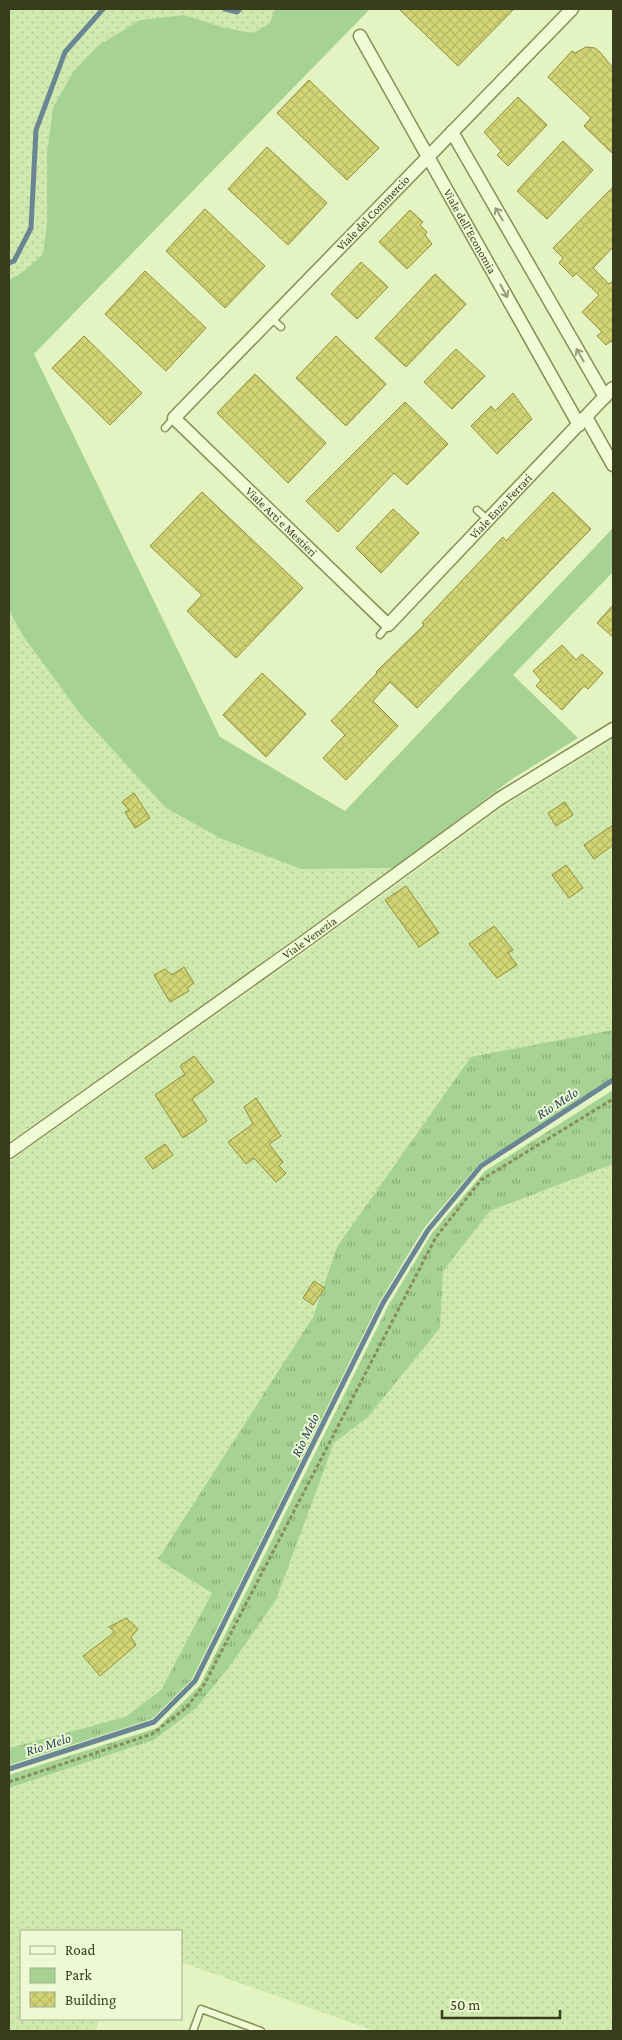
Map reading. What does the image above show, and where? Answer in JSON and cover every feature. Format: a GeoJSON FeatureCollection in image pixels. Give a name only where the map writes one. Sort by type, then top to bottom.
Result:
{"type":"FeatureCollection","features":[{"type":"Feature","properties":{"kind":"street","name":"Viale del Commercio"},"geometry":{"type":"LineString","coordinates":[[174,418],[276,322],[428,156],[572,9]]}},
{"type":"Feature","properties":{"kind":"street","name":"Viale dell'Economia"},"geometry":{"type":"LineString","coordinates":[[360,36],[582,421],[613,465]]}},
{"type":"Feature","properties":{"kind":"street"},"geometry":{"type":"LineString","coordinates":[[452,132],[609,393]]}},
{"type":"Feature","properties":{"kind":"street","name":"Viale Enzo Ferrari"},"geometry":{"type":"LineString","coordinates":[[388,625],[609,393]]}},
{"type":"Feature","properties":{"kind":"street","name":"Viale Arti e Mestieri"},"geometry":{"type":"LineString","coordinates":[[174,418],[388,625]]}},
{"type":"Feature","properties":{"kind":"street","name":"Viale Venezia"},"geometry":{"type":"LineString","coordinates":[[9,1152],[308,939],[499,799],[613,729]]}},
{"type":"Feature","properties":{"kind":"lane"},"geometry":{"type":"LineString","coordinates":[[164,428],[174,418]]}},
{"type":"Feature","properties":{"kind":"lane"},"geometry":{"type":"LineString","coordinates":[[477,510],[488,520]]}},
{"type":"Feature","properties":{"kind":"lane"},"geometry":{"type":"LineString","coordinates":[[380,635],[388,625]]}},
{"type":"Feature","properties":{"kind":"lane"},"geometry":{"type":"LineString","coordinates":[[193,2031],[201,2009],[261,2031]]}},
{"type":"Feature","properties":{"kind":"path"},"geometry":{"type":"LineString","coordinates":[[9,1782],[152,1734],[187,1707],[206,1683],[436,1237],[481,1180],[613,1099]]}},
{"type":"Feature","properties":{"kind":"green space"},"geometry":{"type":"Polygon","coordinates":[[[9,9],[275,9],[271,23],[253,33],[225,28],[184,15],[140,20],[47,153],[47,222],[43,254],[23,272],[9,280],[9,9]]]}},
{"type":"Feature","properties":{"kind":"green space"},"geometry":{"type":"Polygon","coordinates":[[[275,9],[370,9],[34,354],[220,737],[345,811],[613,528],[613,572],[513,675],[578,738],[512,779],[394,868],[301,869],[222,839],[166,808],[81,715],[23,636],[9,611],[9,280],[23,272],[43,254],[47,222],[47,153],[53,108],[73,72],[98,46],[140,20],[184,15],[225,28],[253,33],[270,23],[275,9]]]}},
{"type":"Feature","properties":{"kind":"green space"},"geometry":{"type":"Polygon","coordinates":[[[9,611],[23,636],[81,715],[166,808],[222,839],[301,869],[394,868],[9,1142],[9,611]]]}},
{"type":"Feature","properties":{"kind":"green space"},"geometry":{"type":"Polygon","coordinates":[[[613,739],[613,1030],[607,1032],[337,1247],[313,1317],[158,1558],[213,1593],[161,1690],[125,1717],[9,1748],[9,1162],[313,946],[504,806],[613,739]]]}},
{"type":"Feature","properties":{"kind":"green space"},"geometry":{"type":"Polygon","coordinates":[[[613,1030],[613,1079],[479,1164],[424,1228],[380,1301],[192,1679],[152,1719],[9,1765],[9,1748],[125,1717],[161,1690],[212,1593],[158,1559],[313,1317],[337,1247],[471,1057],[613,1030]]]}},
{"type":"Feature","properties":{"kind":"green space"},"geometry":{"type":"Polygon","coordinates":[[[613,1090],[613,1164],[490,1211],[443,1271],[440,1328],[368,1417],[334,1443],[276,1600],[232,1663],[196,1708],[154,1740],[9,1788],[9,1775],[157,1728],[200,1685],[388,1306],[432,1233],[485,1171],[613,1090]]]}},
{"type":"Feature","properties":{"kind":"green space"},"geometry":{"type":"Polygon","coordinates":[[[613,1164],[613,2031],[375,2031],[182,1962],[182,1930],[20,1930],[20,2020],[99,2020],[96,2031],[9,2031],[9,1788],[154,1740],[276,1600],[334,1443],[368,1417],[440,1328],[443,1271],[490,1211],[613,1164]]]}},
{"type":"Feature","properties":{"kind":"building"},"geometry":{"type":"Polygon","coordinates":[[[399,9],[514,9],[458,66],[399,9]]]}},
{"type":"Feature","properties":{"kind":"building"},"geometry":{"type":"Polygon","coordinates":[[[586,47],[595,48],[613,68],[613,154],[584,126],[591,118],[548,77],[572,51],[575,53],[586,47]]]}},
{"type":"Feature","properties":{"kind":"building"},"geometry":{"type":"Polygon","coordinates":[[[309,80],[379,148],[347,180],[277,113],[309,80]]]}},
{"type":"Feature","properties":{"kind":"building"},"geometry":{"type":"Polygon","coordinates":[[[518,97],[547,125],[508,166],[497,155],[501,151],[484,132],[518,97]]]}},
{"type":"Feature","properties":{"kind":"building"},"geometry":{"type":"Polygon","coordinates":[[[563,141],[593,170],[547,219],[517,191],[563,141]]]}},
{"type":"Feature","properties":{"kind":"building"},"geometry":{"type":"Polygon","coordinates":[[[267,147],[327,203],[288,245],[228,189],[267,147]]]}},
{"type":"Feature","properties":{"kind":"building"},"geometry":{"type":"Polygon","coordinates":[[[613,187],[613,247],[593,268],[609,284],[613,281],[613,344],[611,341],[606,345],[597,336],[602,332],[582,312],[599,295],[576,273],[573,277],[559,263],[563,258],[553,248],[613,187]]]}},
{"type":"Feature","properties":{"kind":"building"},"geometry":{"type":"Polygon","coordinates":[[[205,209],[265,266],[225,308],[166,251],[205,209]]]}},
{"type":"Feature","properties":{"kind":"building"},"geometry":{"type":"Polygon","coordinates":[[[410,210],[423,222],[420,225],[427,232],[425,235],[432,244],[407,269],[379,242],[410,210]]]}},
{"type":"Feature","properties":{"kind":"building"},"geometry":{"type":"Polygon","coordinates":[[[361,262],[388,287],[357,319],[331,294],[361,262]]]}},
{"type":"Feature","properties":{"kind":"building"},"geometry":{"type":"Polygon","coordinates":[[[145,271],[206,328],[166,371],[105,314],[145,271]]]}},
{"type":"Feature","properties":{"kind":"building"},"geometry":{"type":"Polygon","coordinates":[[[435,274],[466,304],[406,367],[375,338],[435,274]]]}},
{"type":"Feature","properties":{"kind":"building"},"geometry":{"type":"Polygon","coordinates":[[[84,336],[142,393],[110,425],[52,368],[84,336]]]}},
{"type":"Feature","properties":{"kind":"building"},"geometry":{"type":"Polygon","coordinates":[[[336,336],[386,384],[346,426],[296,378],[336,336]]]}},
{"type":"Feature","properties":{"kind":"building"},"geometry":{"type":"Polygon","coordinates":[[[456,349],[485,376],[452,409],[424,382],[456,349]]]}},
{"type":"Feature","properties":{"kind":"building"},"geometry":{"type":"Polygon","coordinates":[[[255,374],[326,443],[288,483],[217,413],[255,374]]]}},
{"type":"Feature","properties":{"kind":"building"},"geometry":{"type":"Polygon","coordinates":[[[513,393],[532,419],[497,454],[471,426],[491,406],[495,411],[513,393]]]}},
{"type":"Feature","properties":{"kind":"building"},"geometry":{"type":"Polygon","coordinates":[[[405,402],[448,444],[407,485],[394,473],[338,532],[306,501],[405,402]]]}},
{"type":"Feature","properties":{"kind":"building"},"geometry":{"type":"Polygon","coordinates":[[[202,492],[303,588],[236,658],[187,611],[202,595],[150,546],[202,492]]]}},
{"type":"Feature","properties":{"kind":"building"},"geometry":{"type":"Polygon","coordinates":[[[553,492],[591,529],[417,708],[390,682],[373,701],[398,726],[346,780],[323,758],[345,735],[331,721],[376,672],[424,625],[422,623],[503,537],[506,541],[553,492]]]}},
{"type":"Feature","properties":{"kind":"building"},"geometry":{"type":"Polygon","coordinates":[[[393,509],[419,533],[381,573],[356,548],[393,509]]]}},
{"type":"Feature","properties":{"kind":"building"},"geometry":{"type":"Polygon","coordinates":[[[613,605],[613,637],[597,623],[613,605]]]}},
{"type":"Feature","properties":{"kind":"building"},"geometry":{"type":"Polygon","coordinates":[[[562,645],[576,660],[582,654],[603,673],[588,689],[584,686],[562,710],[536,686],[541,680],[533,671],[562,645]]]}},
{"type":"Feature","properties":{"kind":"building"},"geometry":{"type":"Polygon","coordinates":[[[262,673],[306,714],[266,757],[223,715],[262,673]]]}},
{"type":"Feature","properties":{"kind":"building"},"geometry":{"type":"Polygon","coordinates":[[[134,793],[150,818],[135,828],[125,812],[129,810],[122,802],[134,793]]]}},
{"type":"Feature","properties":{"kind":"building"},"geometry":{"type":"Polygon","coordinates":[[[565,802],[573,815],[556,826],[548,813],[565,802]]]}},
{"type":"Feature","properties":{"kind":"building"},"geometry":{"type":"Polygon","coordinates":[[[613,825],[613,845],[594,859],[584,845],[613,825]]]}},
{"type":"Feature","properties":{"kind":"building"},"geometry":{"type":"Polygon","coordinates":[[[566,865],[583,888],[569,898],[552,875],[566,865]]]}},
{"type":"Feature","properties":{"kind":"building"},"geometry":{"type":"Polygon","coordinates":[[[406,886],[439,933],[419,947],[385,900],[406,886]]]}},
{"type":"Feature","properties":{"kind":"building"},"geometry":{"type":"Polygon","coordinates":[[[494,926],[513,950],[508,953],[517,965],[497,978],[469,944],[494,926]]]}},
{"type":"Feature","properties":{"kind":"building"},"geometry":{"type":"Polygon","coordinates":[[[184,967],[194,983],[187,988],[189,991],[170,1002],[154,975],[165,969],[172,975],[184,967]]]}},
{"type":"Feature","properties":{"kind":"building"},"geometry":{"type":"Polygon","coordinates":[[[194,1056],[214,1082],[192,1099],[207,1121],[183,1138],[155,1095],[185,1074],[180,1066],[194,1056]]]}},
{"type":"Feature","properties":{"kind":"building"},"geometry":{"type":"Polygon","coordinates":[[[256,1098],[281,1136],[269,1144],[283,1162],[279,1166],[286,1173],[276,1182],[254,1158],[246,1164],[228,1142],[253,1124],[244,1107],[256,1098]]]}},
{"type":"Feature","properties":{"kind":"building"},"geometry":{"type":"Polygon","coordinates":[[[165,1144],[173,1155],[153,1169],[145,1158],[165,1144]]]}},
{"type":"Feature","properties":{"kind":"building"},"geometry":{"type":"Polygon","coordinates":[[[314,1281],[325,1288],[313,1305],[303,1298],[314,1281]]]}},
{"type":"Feature","properties":{"kind":"building"},"geometry":{"type":"Polygon","coordinates":[[[126,1618],[138,1629],[131,1637],[136,1645],[100,1676],[83,1656],[115,1632],[109,1627],[126,1618]]]}},
{"type":"Feature","properties":{"kind":"waterway"},"geometry":{"type":"LineString","coordinates":[[9,263],[14,261],[31,228],[36,130],[65,52],[103,9]]}},
{"type":"Feature","properties":{"kind":"waterway"},"geometry":{"type":"LineString","coordinates":[[225,9],[237,12],[240,9]]}},
{"type":"Feature","properties":{"kind":"waterway","name":"Rio Melo"},"geometry":{"type":"LineString","coordinates":[[9,1769],[154,1722],[195,1681],[383,1303],[428,1230],[481,1166],[613,1080]]}}]}
